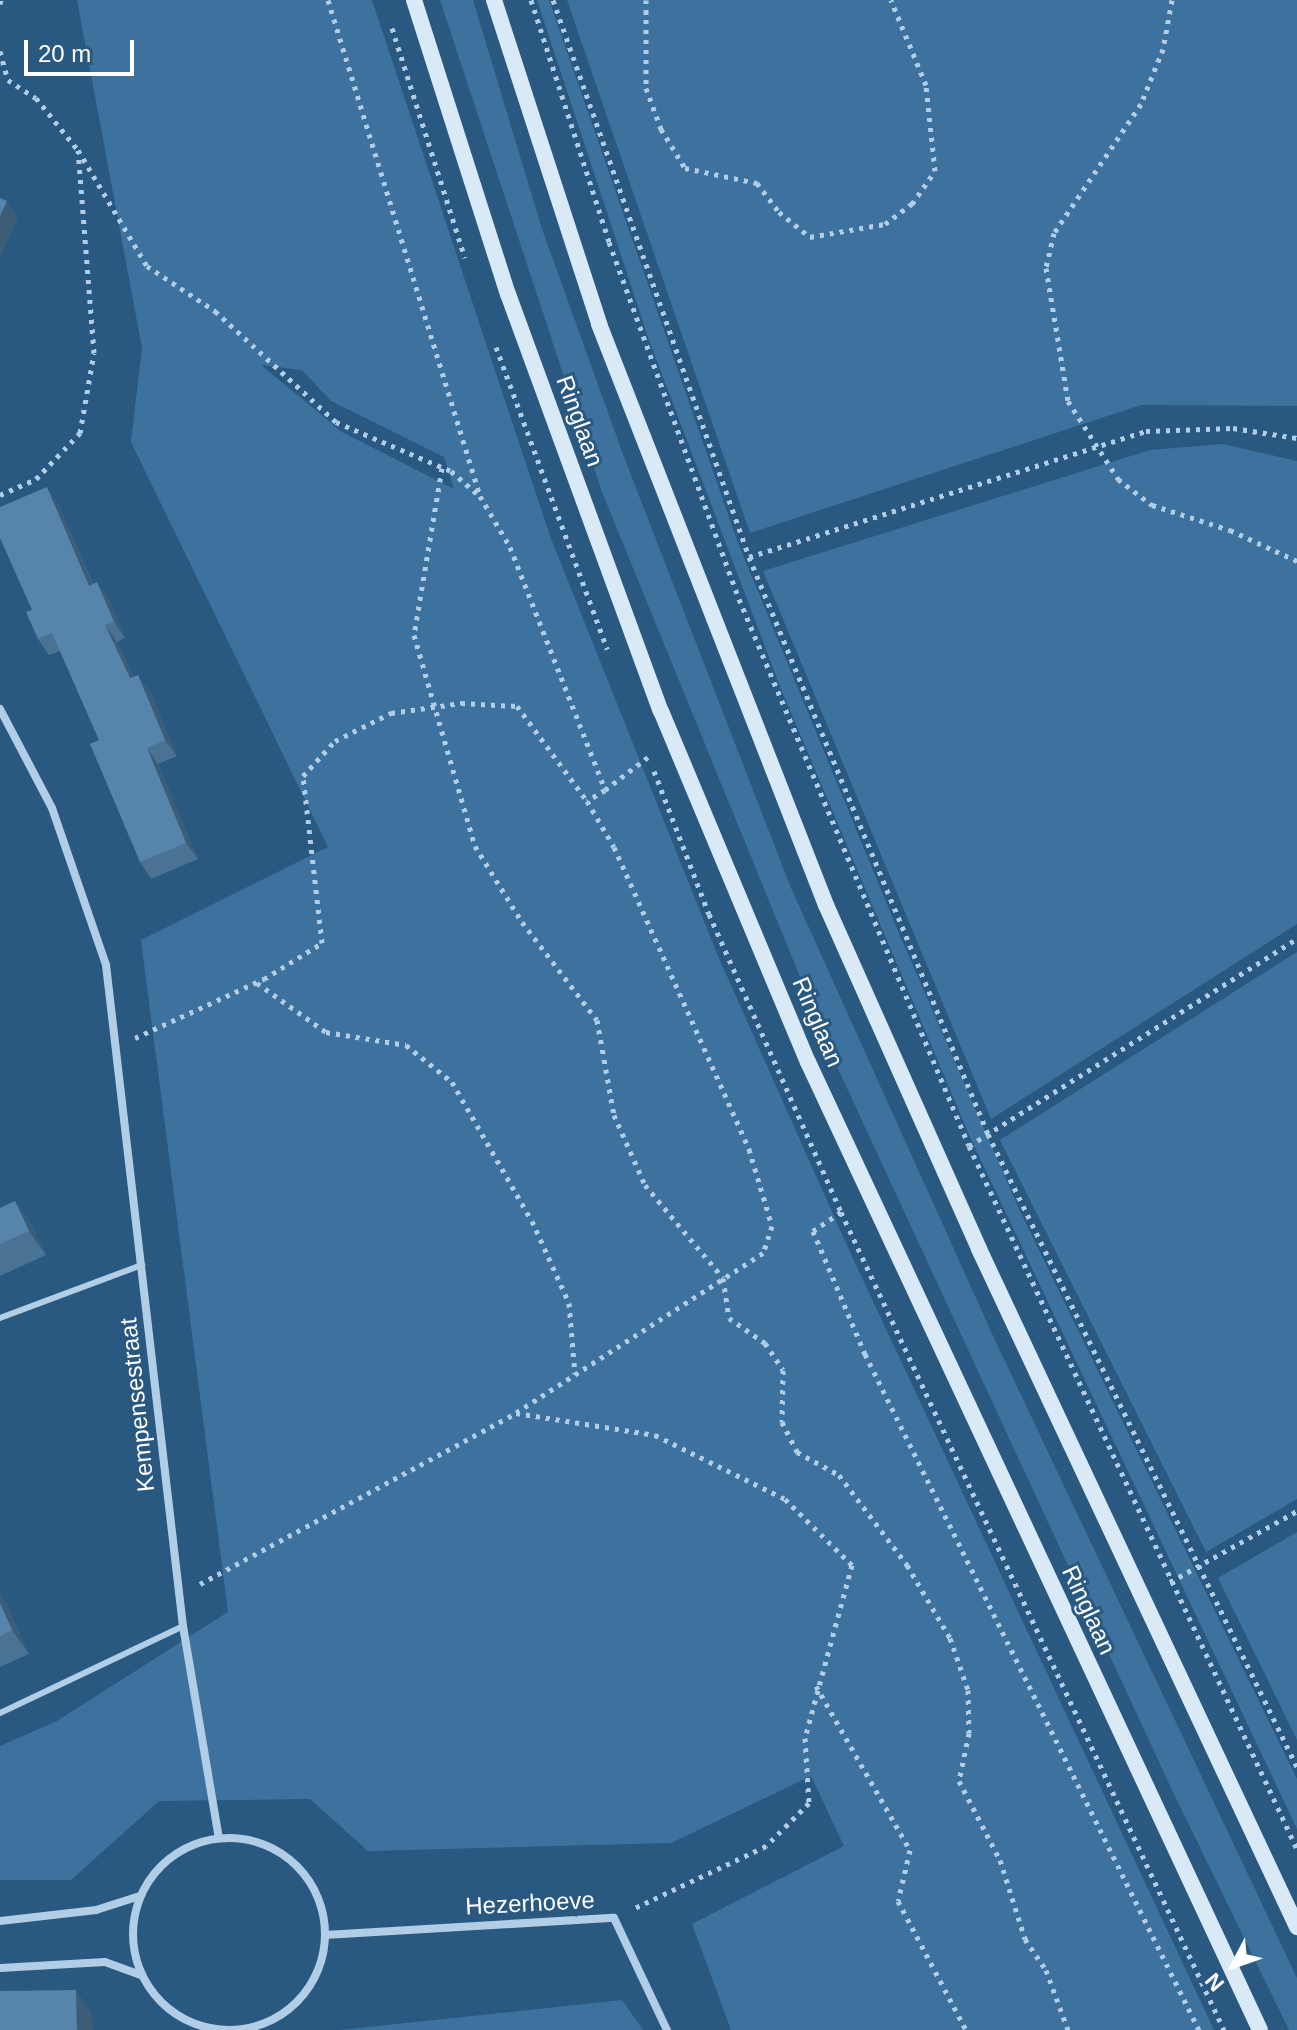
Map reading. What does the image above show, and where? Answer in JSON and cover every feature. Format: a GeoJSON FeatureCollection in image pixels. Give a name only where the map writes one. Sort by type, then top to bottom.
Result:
{"type":"FeatureCollection","features":[{"type":"Feature","properties":{"kind":"main road","name":"Ringlaan"},"geometry":{"type":"LineString","coordinates":[[414,0],[508,294],[661,711],[815,1076],[1260,2030]]}},
{"type":"Feature","properties":{"kind":"main road"},"geometry":{"type":"LineString","coordinates":[[494,0],[599,324],[826,905],[979,1249],[1297,1927]]}},
{"type":"Feature","properties":{"kind":"street","name":"Kempensestraat"},"geometry":{"type":"LineString","coordinates":[[0,709],[2,720],[52,808],[106,965],[179,1596],[219,1838]]}},
{"type":"Feature","properties":{"kind":"street"},"geometry":{"type":"LineString","coordinates":[[219,1838],[259,1844],[294,1863],[311,1884],[325,1935],[321,1961],[302,1996],[272,2021],[247,2030],[215,2030],[185,2021],[159,2001],[141,1975],[133,1949],[140,1896],[172,1856],[219,1838]]}},
{"type":"Feature","properties":{"kind":"street"},"geometry":{"type":"LineString","coordinates":[[0,1921],[96,1910],[140,1896]]}},
{"type":"Feature","properties":{"kind":"street","name":"Hezerhoeve"},"geometry":{"type":"LineString","coordinates":[[325,1935],[614,1918],[667,2030]]}},
{"type":"Feature","properties":{"kind":"street"},"geometry":{"type":"LineString","coordinates":[[0,1968],[105,1962],[141,1975]]}},
{"type":"Feature","properties":{"kind":"lane"},"geometry":{"type":"LineString","coordinates":[[0,1318],[142,1265]]}},
{"type":"Feature","properties":{"kind":"lane"},"geometry":{"type":"LineString","coordinates":[[0,1713],[183,1626]]}},
{"type":"Feature","properties":{"kind":"path"},"geometry":{"type":"LineString","coordinates":[[328,0],[480,496],[510,547],[605,790]]}},
{"type":"Feature","properties":{"kind":"path"},"geometry":{"type":"LineString","coordinates":[[531,0],[609,242],[739,599],[969,1146],[1297,1849]]}},
{"type":"Feature","properties":{"kind":"path"},"geometry":{"type":"LineString","coordinates":[[553,0],[749,557],[988,1134],[1297,1767]]}},
{"type":"Feature","properties":{"kind":"path"},"geometry":{"type":"LineString","coordinates":[[646,0],[646,88],[661,129],[685,168],[757,183],[779,212],[810,237],[885,224],[912,204],[935,171],[926,85],[891,0]]}},
{"type":"Feature","properties":{"kind":"path"},"geometry":{"type":"LineString","coordinates":[[1172,0],[1163,49],[1141,104],[1069,206],[1054,233],[1046,268],[1068,401],[1095,448],[1118,479],[1152,505],[1230,530],[1297,561]]}},
{"type":"Feature","properties":{"kind":"path"},"geometry":{"type":"LineString","coordinates":[[0,51],[8,80],[36,98],[78,150],[147,266],[215,311],[336,422],[442,468],[480,496]]}},
{"type":"Feature","properties":{"kind":"path"},"geometry":{"type":"LineString","coordinates":[[0,495],[36,479],[80,433],[94,353],[78,150]]}},
{"type":"Feature","properties":{"kind":"path"},"geometry":{"type":"LineString","coordinates":[[749,557],[1146,431],[1233,428],[1297,438]]}},
{"type":"Feature","properties":{"kind":"path"},"geometry":{"type":"LineString","coordinates":[[442,468],[414,635],[431,707],[475,846],[522,922],[597,1020],[614,1115],[645,1185],[723,1278],[729,1318],[765,1343],[783,1370],[782,1422],[797,1452],[839,1475],[907,1565],[950,1638],[968,1690],[969,1733],[959,1781],[1000,1860],[1025,1939],[1046,1970],[1068,2030]]}},
{"type":"Feature","properties":{"kind":"path"},"geometry":{"type":"LineString","coordinates":[[116,1047],[257,982],[322,943],[303,776],[335,741],[391,713],[431,707],[517,706],[587,801],[614,847],[749,1149],[772,1226],[763,1253],[516,1413],[179,1596]]}},
{"type":"Feature","properties":{"kind":"path"},"geometry":{"type":"LineString","coordinates":[[587,801],[648,757]]}},
{"type":"Feature","properties":{"kind":"path"},"geometry":{"type":"LineString","coordinates":[[969,1146],[1297,939]]}},
{"type":"Feature","properties":{"kind":"path"},"geometry":{"type":"LineString","coordinates":[[257,982],[326,1032],[406,1045],[452,1082],[532,1221],[569,1303],[575,1374]]}},
{"type":"Feature","properties":{"kind":"path"},"geometry":{"type":"LineString","coordinates":[[841,1212],[813,1231],[865,1354],[1199,2030]]}},
{"type":"Feature","properties":{"kind":"path"},"geometry":{"type":"LineString","coordinates":[[516,1413],[655,1435],[785,1499],[852,1565],[815,1685],[805,1738],[809,1803],[766,1846],[614,1918]]}},
{"type":"Feature","properties":{"kind":"path"},"geometry":{"type":"LineString","coordinates":[[1170,1582],[1297,1511]]}},
{"type":"Feature","properties":{"kind":"path"},"geometry":{"type":"LineString","coordinates":[[815,1685],[910,1850],[898,1901],[966,2030]]}},
{"type":"Feature","properties":{"kind":"shaded area"},"geometry":{"type":"Polygon","coordinates":[[[77,0],[372,0],[550,536],[718,956],[849,1250],[1214,2030],[731,2030],[692,1924],[844,1846],[811,1776],[671,1843],[368,1851],[310,1799],[159,1801],[71,1880],[0,1880],[0,1746],[57,1721],[228,1612],[141,940],[328,847],[131,442],[142,348],[77,0]],[[261,365],[342,432],[454,489],[444,457],[331,401],[302,370],[261,365]]]}},
{"type":"Feature","properties":{"kind":"shaded area"},"geometry":{"type":"Polygon","coordinates":[[[440,0],[473,0],[542,229],[624,457],[791,888],[994,1338],[1297,1978],[1297,2030],[1289,2030],[1172,1790],[834,1060],[602,492],[440,0]]]}},
{"type":"Feature","properties":{"kind":"shaded area"},"geometry":{"type":"Polygon","coordinates":[[[537,0],[549,0],[738,543],[901,938],[1019,1209],[1297,1779],[1297,1829],[970,1137],[781,689],[649,340],[537,0]]]}},
{"type":"Feature","properties":{"kind":"shaded area"},"geometry":{"type":"Polygon","coordinates":[[[567,0],[1297,0],[1297,406],[1141,405],[750,533],[567,0]]]}},
{"type":"Feature","properties":{"kind":"shaded area"},"geometry":{"type":"Polygon","coordinates":[[[1223,444],[1297,461],[1297,924],[991,1119],[763,571],[1150,450],[1223,444]]]}},
{"type":"Feature","properties":{"kind":"shaded area"},"geometry":{"type":"Polygon","coordinates":[[[1297,952],[1297,1499],[1206,1552],[1000,1140],[1297,952]]]}},
{"type":"Feature","properties":{"kind":"shaded area"},"geometry":{"type":"Polygon","coordinates":[[[1297,1532],[1297,1740],[1218,1578],[1297,1532]]]}},
{"type":"Feature","properties":{"kind":"shaded area"},"geometry":{"type":"Polygon","coordinates":[[[622,2000],[643,2030],[340,2030],[622,2000]]]}},
{"type":"Feature","properties":{"kind":"building"},"geometry":{"type":"Polygon","coordinates":[[[0,198],[7,201],[0,216],[0,198]]]}},
{"type":"Feature","properties":{"kind":"building"},"geometry":{"type":"Polygon","coordinates":[[[47,487],[89,586],[97,582],[114,622],[105,625],[130,678],[138,675],[165,740],[147,748],[186,843],[140,862],[90,744],[99,740],[52,633],[38,639],[26,612],[32,610],[0,538],[0,507],[47,487]]]}},
{"type":"Feature","properties":{"kind":"building"},"geometry":{"type":"Polygon","coordinates":[[[15,1201],[29,1231],[0,1244],[0,1208],[15,1201]]]}},
{"type":"Feature","properties":{"kind":"building"},"geometry":{"type":"Polygon","coordinates":[[[0,1603],[12,1630],[0,1636],[0,1603]]]}},
{"type":"Feature","properties":{"kind":"building"},"geometry":{"type":"Polygon","coordinates":[[[76,1990],[77,2030],[0,2030],[0,1991],[76,1990]]]}}]}
